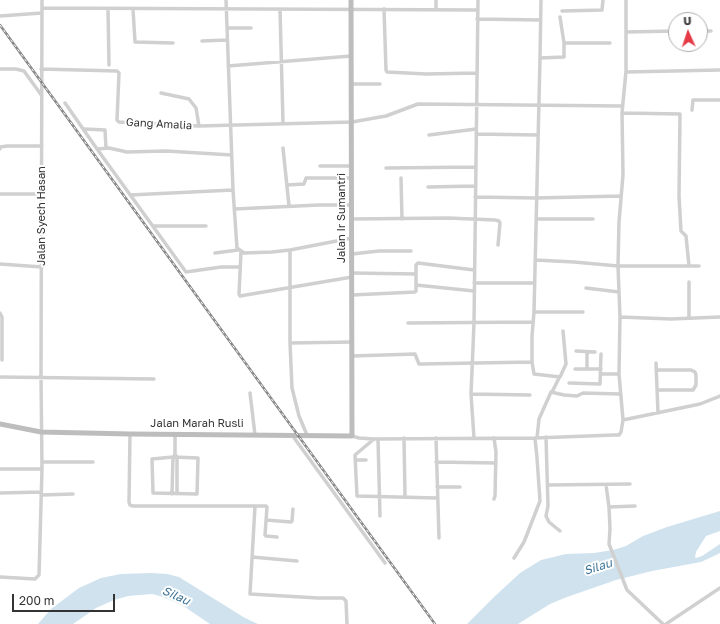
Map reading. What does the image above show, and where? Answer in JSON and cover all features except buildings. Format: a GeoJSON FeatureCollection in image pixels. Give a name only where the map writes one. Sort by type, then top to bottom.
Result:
{"type":"FeatureCollection","features":[{"type":"Feature","properties":{"kind":"main road","name":"Jalan Ir Sumantri"},"geometry":{"type":"LineString","coordinates":[[351,0],[352,436]]}},
{"type":"Feature","properties":{"kind":"main road","name":"Jalan Marah Rusli"},"geometry":{"type":"LineString","coordinates":[[0,424],[41,432],[352,436]]}},
{"type":"Feature","properties":{"kind":"street","name":"Jalan Syech Hasan"},"geometry":{"type":"LineString","coordinates":[[0,577],[34,579],[39,575],[42,469],[42,0]]}},
{"type":"Feature","properties":{"kind":"street"},"geometry":{"type":"LineString","coordinates":[[226,0],[236,245],[240,251],[240,296],[352,275],[416,274]]}},
{"type":"Feature","properties":{"kind":"street"},"geometry":{"type":"LineString","coordinates":[[436,0],[436,10]]}},
{"type":"Feature","properties":{"kind":"street"},"geometry":{"type":"LineString","coordinates":[[474,438],[471,394],[474,323],[478,0]]}},
{"type":"Feature","properties":{"kind":"street"},"geometry":{"type":"LineString","coordinates":[[541,0],[532,362],[534,374],[549,375],[559,378]]}},
{"type":"Feature","properties":{"kind":"street"},"geometry":{"type":"LineString","coordinates":[[562,11],[602,10],[603,0]]}},
{"type":"Feature","properties":{"kind":"street"},"geometry":{"type":"LineString","coordinates":[[352,436],[376,439],[536,438],[619,435],[621,432],[622,420],[619,374],[620,317],[618,266],[619,222],[623,175],[622,106],[626,72],[626,0]]}},
{"type":"Feature","properties":{"kind":"street"},"geometry":{"type":"LineString","coordinates":[[42,8],[478,10]]}},
{"type":"Feature","properties":{"kind":"street"},"geometry":{"type":"LineString","coordinates":[[108,9],[109,65]]}},
{"type":"Feature","properties":{"kind":"street"},"geometry":{"type":"LineString","coordinates":[[133,9],[135,42],[173,42]]}},
{"type":"Feature","properties":{"kind":"street"},"geometry":{"type":"LineString","coordinates":[[280,9],[283,123]]}},
{"type":"Feature","properties":{"kind":"street"},"geometry":{"type":"LineString","coordinates":[[384,9],[387,72],[426,74],[477,73]]}},
{"type":"Feature","properties":{"kind":"street"},"geometry":{"type":"LineString","coordinates":[[0,16],[42,13]]}},
{"type":"Feature","properties":{"kind":"street"},"geometry":{"type":"LineString","coordinates":[[540,58],[564,58],[564,43],[560,17]]}},
{"type":"Feature","properties":{"kind":"street"},"geometry":{"type":"LineString","coordinates":[[477,19],[540,20]]}},
{"type":"Feature","properties":{"kind":"street"},"geometry":{"type":"LineString","coordinates":[[226,28],[251,28]]}},
{"type":"Feature","properties":{"kind":"street"},"geometry":{"type":"LineString","coordinates":[[626,32],[668,31]]}},
{"type":"Feature","properties":{"kind":"street"},"geometry":{"type":"LineString","coordinates":[[202,42],[227,40]]}},
{"type":"Feature","properties":{"kind":"street"},"geometry":{"type":"LineString","coordinates":[[564,43],[610,43]]}},
{"type":"Feature","properties":{"kind":"street"},"geometry":{"type":"LineString","coordinates":[[228,66],[351,56]]}},
{"type":"Feature","properties":{"kind":"street"},"geometry":{"type":"LineString","coordinates":[[0,69],[16,69],[24,71],[42,97]]}},
{"type":"Feature","properties":{"kind":"street","name":"Gang Amalia"},"geometry":{"type":"LineString","coordinates":[[41,69],[116,70],[119,74],[118,121],[199,126],[352,122],[386,116],[418,104],[622,106]]}},
{"type":"Feature","properties":{"kind":"street"},"geometry":{"type":"LineString","coordinates":[[626,72],[720,70]]}},
{"type":"Feature","properties":{"kind":"street"},"geometry":{"type":"LineString","coordinates":[[351,84],[380,84]]}},
{"type":"Feature","properties":{"kind":"street"},"geometry":{"type":"LineString","coordinates":[[161,93],[189,98],[196,108],[199,126]]}},
{"type":"Feature","properties":{"kind":"street"},"geometry":{"type":"LineString","coordinates":[[692,110],[693,100],[720,100]]}},
{"type":"Feature","properties":{"kind":"street"},"geometry":{"type":"LineString","coordinates":[[65,103],[97,150],[186,272],[221,267],[240,267]]}},
{"type":"Feature","properties":{"kind":"street"},"geometry":{"type":"LineString","coordinates":[[622,113],[680,114],[679,196],[681,231],[686,237],[689,266]]}},
{"type":"Feature","properties":{"kind":"street"},"geometry":{"type":"LineString","coordinates":[[84,129],[105,130],[106,148]]}},
{"type":"Feature","properties":{"kind":"street"},"geometry":{"type":"LineString","coordinates":[[429,135],[476,129]]}},
{"type":"Feature","properties":{"kind":"street"},"geometry":{"type":"LineString","coordinates":[[476,134],[538,135]]}},
{"type":"Feature","properties":{"kind":"street"},"geometry":{"type":"LineString","coordinates":[[0,154],[0,147],[42,146]]}},
{"type":"Feature","properties":{"kind":"street"},"geometry":{"type":"LineString","coordinates":[[97,150],[106,148],[129,152],[166,151],[232,155]]}},
{"type":"Feature","properties":{"kind":"street"},"geometry":{"type":"LineString","coordinates":[[283,148],[289,206]]}},
{"type":"Feature","properties":{"kind":"street"},"geometry":{"type":"LineString","coordinates":[[320,166],[352,166]]}},
{"type":"Feature","properties":{"kind":"street"},"geometry":{"type":"LineString","coordinates":[[386,168],[476,167]]}},
{"type":"Feature","properties":{"kind":"street"},"geometry":{"type":"LineString","coordinates":[[287,185],[304,184],[306,178],[352,178]]}},
{"type":"Feature","properties":{"kind":"street"},"geometry":{"type":"LineString","coordinates":[[401,178],[402,219]]}},
{"type":"Feature","properties":{"kind":"street"},"geometry":{"type":"LineString","coordinates":[[428,187],[475,186]]}},
{"type":"Feature","properties":{"kind":"street"},"geometry":{"type":"LineString","coordinates":[[130,195],[233,190]]}},
{"type":"Feature","properties":{"kind":"street"},"geometry":{"type":"LineString","coordinates":[[0,194],[42,194]]}},
{"type":"Feature","properties":{"kind":"street"},"geometry":{"type":"LineString","coordinates":[[475,197],[536,198],[621,196]]}},
{"type":"Feature","properties":{"kind":"street"},"geometry":{"type":"LineString","coordinates":[[234,209],[352,205]]}},
{"type":"Feature","properties":{"kind":"street"},"geometry":{"type":"LineString","coordinates":[[352,219],[475,219],[499,221],[498,245]]}},
{"type":"Feature","properties":{"kind":"street"},"geometry":{"type":"LineString","coordinates":[[536,219],[593,219]]}},
{"type":"Feature","properties":{"kind":"street"},"geometry":{"type":"LineString","coordinates":[[153,226],[206,226]]}},
{"type":"Feature","properties":{"kind":"street"},"geometry":{"type":"LineString","coordinates":[[215,253],[240,251],[247,253],[290,250],[352,238]]}},
{"type":"Feature","properties":{"kind":"street"},"geometry":{"type":"LineString","coordinates":[[290,250],[289,286],[292,388],[299,416],[307,435]]}},
{"type":"Feature","properties":{"kind":"street"},"geometry":{"type":"LineString","coordinates":[[352,254],[379,251],[411,251]]}},
{"type":"Feature","properties":{"kind":"street"},"geometry":{"type":"LineString","coordinates":[[535,260],[618,266],[699,266]]}},
{"type":"Feature","properties":{"kind":"street"},"geometry":{"type":"LineString","coordinates":[[352,295],[415,292],[416,265],[418,263],[474,270]]}},
{"type":"Feature","properties":{"kind":"street"},"geometry":{"type":"LineString","coordinates":[[0,264],[42,267]]}},
{"type":"Feature","properties":{"kind":"street"},"geometry":{"type":"LineString","coordinates":[[474,283],[534,282]]}},
{"type":"Feature","properties":{"kind":"street"},"geometry":{"type":"LineString","coordinates":[[689,282],[690,318]]}},
{"type":"Feature","properties":{"kind":"street"},"geometry":{"type":"LineString","coordinates":[[416,285],[474,291]]}},
{"type":"Feature","properties":{"kind":"street"},"geometry":{"type":"LineString","coordinates":[[586,288],[619,292]]}},
{"type":"Feature","properties":{"kind":"street"},"geometry":{"type":"LineString","coordinates":[[534,312],[583,312]]}},
{"type":"Feature","properties":{"kind":"street"},"geometry":{"type":"LineString","coordinates":[[0,313],[2,317],[2,360]]}},
{"type":"Feature","properties":{"kind":"street"},"geometry":{"type":"LineString","coordinates":[[620,317],[720,317]]}},
{"type":"Feature","properties":{"kind":"street"},"geometry":{"type":"LineString","coordinates":[[408,323],[532,322]]}},
{"type":"Feature","properties":{"kind":"street"},"geometry":{"type":"LineString","coordinates":[[514,558],[524,542],[540,501],[536,438],[539,419],[566,364],[563,331]]}},
{"type":"Feature","properties":{"kind":"street"},"geometry":{"type":"LineString","coordinates":[[290,343],[352,342]]}},
{"type":"Feature","properties":{"kind":"street"},"geometry":{"type":"LineString","coordinates":[[576,352],[595,352]]}},
{"type":"Feature","properties":{"kind":"street"},"geometry":{"type":"LineString","coordinates":[[586,369],[587,352]]}},
{"type":"Feature","properties":{"kind":"street"},"geometry":{"type":"LineString","coordinates":[[352,356],[416,354],[420,364],[532,362]]}},
{"type":"Feature","properties":{"kind":"street"},"geometry":{"type":"LineString","coordinates":[[569,383],[600,384],[601,354]]}},
{"type":"Feature","properties":{"kind":"street"},"geometry":{"type":"LineString","coordinates":[[656,363],[658,413]]}},
{"type":"Feature","properties":{"kind":"street"},"geometry":{"type":"LineString","coordinates":[[575,369],[601,369]]}},
{"type":"Feature","properties":{"kind":"street"},"geometry":{"type":"LineString","coordinates":[[656,370],[691,370],[695,372],[696,378],[696,385],[693,390],[657,390]]}},
{"type":"Feature","properties":{"kind":"street"},"geometry":{"type":"LineString","coordinates":[[601,374],[619,374]]}},
{"type":"Feature","properties":{"kind":"street"},"geometry":{"type":"LineString","coordinates":[[0,377],[154,379]]}},
{"type":"Feature","properties":{"kind":"street"},"geometry":{"type":"LineString","coordinates":[[552,392],[577,396],[583,393],[620,394]]}},
{"type":"Feature","properties":{"kind":"street"},"geometry":{"type":"LineString","coordinates":[[250,393],[255,435]]}},
{"type":"Feature","properties":{"kind":"street"},"geometry":{"type":"LineString","coordinates":[[471,394],[530,395]]}},
{"type":"Feature","properties":{"kind":"street"},"geometry":{"type":"LineString","coordinates":[[622,420],[700,404],[720,396]]}},
{"type":"Feature","properties":{"kind":"street"},"geometry":{"type":"LineString","coordinates":[[130,434],[129,502],[132,506],[266,506],[265,535],[277,537]]}},
{"type":"Feature","properties":{"kind":"street"},"geometry":{"type":"LineString","coordinates":[[174,494],[175,434]]}},
{"type":"Feature","properties":{"kind":"street"},"geometry":{"type":"LineString","coordinates":[[292,435],[385,563]]}},
{"type":"Feature","properties":{"kind":"street"},"geometry":{"type":"LineString","coordinates":[[546,437],[548,485],[547,519],[554,528],[560,531]]}},
{"type":"Feature","properties":{"kind":"street"},"geometry":{"type":"LineString","coordinates":[[404,438],[406,497]]}},
{"type":"Feature","properties":{"kind":"street"},"geometry":{"type":"LineString","coordinates":[[436,438],[439,538]]}},
{"type":"Feature","properties":{"kind":"street"},"geometry":{"type":"LineString","coordinates":[[494,438],[496,463],[494,499]]}},
{"type":"Feature","properties":{"kind":"street"},"geometry":{"type":"LineString","coordinates":[[376,439],[356,454],[356,495],[437,498]]}},
{"type":"Feature","properties":{"kind":"street"},"geometry":{"type":"LineString","coordinates":[[376,439],[380,516]]}},
{"type":"Feature","properties":{"kind":"street"},"geometry":{"type":"LineString","coordinates":[[175,456],[198,458],[198,493],[153,494],[152,459],[175,456]]}},
{"type":"Feature","properties":{"kind":"street"},"geometry":{"type":"LineString","coordinates":[[355,460],[366,460]]}},
{"type":"Feature","properties":{"kind":"street"},"geometry":{"type":"LineString","coordinates":[[42,462],[93,462]]}},
{"type":"Feature","properties":{"kind":"street"},"geometry":{"type":"LineString","coordinates":[[436,462],[496,463]]}},
{"type":"Feature","properties":{"kind":"street"},"geometry":{"type":"LineString","coordinates":[[0,469],[42,469]]}},
{"type":"Feature","properties":{"kind":"street"},"geometry":{"type":"LineString","coordinates":[[548,485],[630,484]]}},
{"type":"Feature","properties":{"kind":"street"},"geometry":{"type":"LineString","coordinates":[[606,485],[610,529],[609,544],[624,583],[630,594],[664,624],[720,588]]}},
{"type":"Feature","properties":{"kind":"street"},"geometry":{"type":"LineString","coordinates":[[437,487],[460,487]]}},
{"type":"Feature","properties":{"kind":"street"},"geometry":{"type":"LineString","coordinates":[[0,493],[73,494]]}},
{"type":"Feature","properties":{"kind":"street"},"geometry":{"type":"LineString","coordinates":[[255,506],[250,594],[343,598],[346,600],[347,624]]}},
{"type":"Feature","properties":{"kind":"street"},"geometry":{"type":"LineString","coordinates":[[608,507],[635,506]]}},
{"type":"Feature","properties":{"kind":"street"},"geometry":{"type":"LineString","coordinates":[[266,520],[291,522],[293,509]]}},
{"type":"Feature","properties":{"kind":"street"},"geometry":{"type":"LineString","coordinates":[[252,557],[297,562]]}},
{"type":"Feature","properties":{"kind":"water","name":"Silau"},"geometry":{"type":"Polygon","coordinates":[[[720,511],[720,531],[706,536],[696,552],[695,557],[702,556],[720,544],[720,553],[701,562],[652,571],[616,580],[550,604],[518,624],[467,624],[520,573],[541,560],[566,554],[594,553],[613,550],[626,546],[643,536],[667,527],[720,511]]]}},
{"type":"Feature","properties":{"kind":"water","name":"Silau"},"geometry":{"type":"Polygon","coordinates":[[[121,574],[167,574],[179,577],[245,618],[258,624],[210,624],[182,605],[152,594],[128,596],[114,600],[96,608],[73,624],[38,624],[51,609],[79,588],[101,578],[121,574]]]}},
{"type":"Feature","properties":{"kind":"railway"},"geometry":{"type":"LineString","coordinates":[[0,25],[435,624]]}}]}
